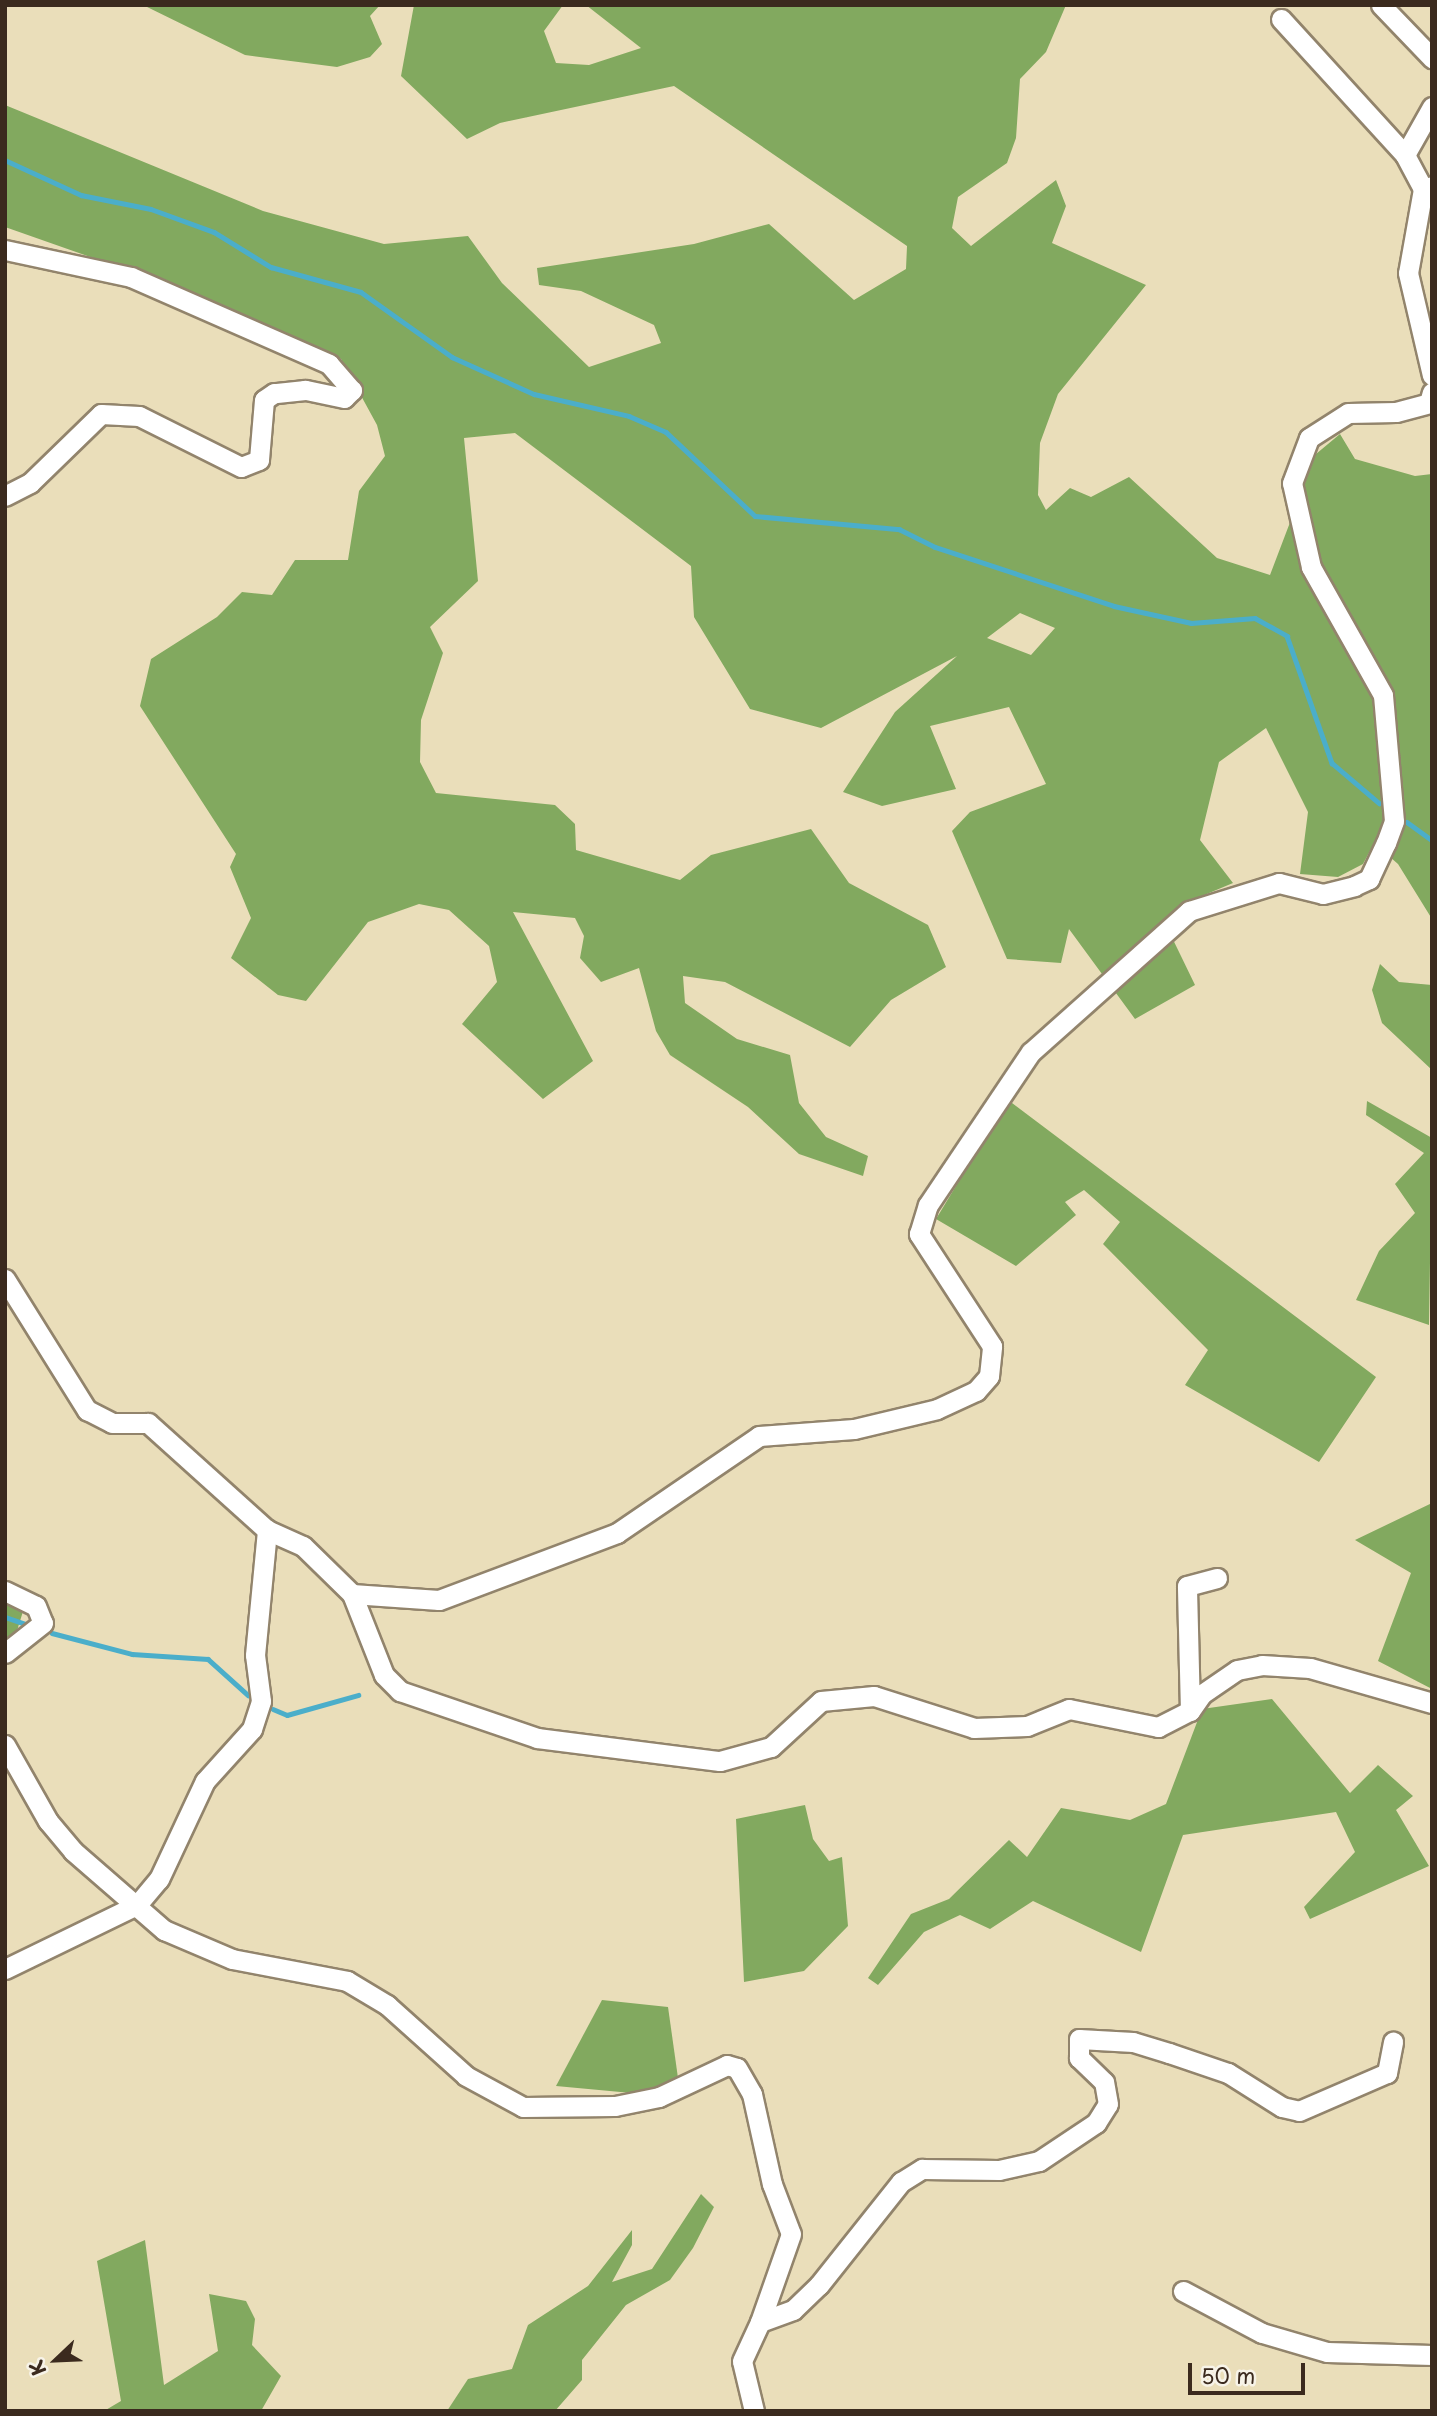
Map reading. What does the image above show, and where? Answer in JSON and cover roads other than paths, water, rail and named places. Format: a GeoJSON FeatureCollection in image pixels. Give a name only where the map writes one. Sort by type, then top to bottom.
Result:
{"type":"FeatureCollection","features":[{"type":"Feature","properties":{"kind":"street"},"geometry":{"type":"LineString","coordinates":[[1381,5],[1432,58]]}},
{"type":"Feature","properties":{"kind":"street"},"geometry":{"type":"LineString","coordinates":[[1281,19],[1405,155],[1427,188],[1408,273],[1432,375]]}},
{"type":"Feature","properties":{"kind":"street"},"geometry":{"type":"LineString","coordinates":[[1405,155],[1432,107]]}},
{"type":"Feature","properties":{"kind":"street"},"geometry":{"type":"LineString","coordinates":[[5,250],[131,277],[329,363],[352,390],[344,398],[305,390],[274,393],[264,400],[259,460],[241,467],[139,416],[102,414],[30,483],[5,496]]}},
{"type":"Feature","properties":{"kind":"street"},"geometry":{"type":"LineString","coordinates":[[352,1594],[439,1600],[617,1533],[759,1436],[854,1429],[937,1409],[976,1391],[989,1376],[992,1346],[919,1234],[928,1205],[1031,1052],[1189,911],[1279,883],[1323,894],[1354,886],[1368,880],[1386,844],[1394,821],[1383,695],[1311,566],[1293,483],[1308,438],[1348,413],[1396,412],[1429,403],[1432,392]]}},
{"type":"Feature","properties":{"kind":"street"},"geometry":{"type":"LineString","coordinates":[[5,1279],[87,1410],[112,1423],[148,1423],[267,1530],[303,1546],[352,1594],[384,1675],[400,1691],[537,1738],[720,1761],[771,1747],[821,1700],[874,1696],[974,1728],[1003,1729],[1069,1709],[1147,1727],[1190,1711],[1237,1670],[1262,1665],[1310,1668],[1432,1703]]}},
{"type":"Feature","properties":{"kind":"street"},"geometry":{"type":"LineString","coordinates":[[5,1969],[137,1905],[159,1879],[205,1782],[252,1729],[261,1701],[254,1655],[267,1530]]}},
{"type":"Feature","properties":{"kind":"street"},"geometry":{"type":"LineString","coordinates":[[1190,1711],[1187,1586],[1217,1578]]}},
{"type":"Feature","properties":{"kind":"street"},"geometry":{"type":"LineString","coordinates":[[5,1591],[36,1606],[43,1623],[5,1653]]}},
{"type":"Feature","properties":{"kind":"street"},"geometry":{"type":"LineString","coordinates":[[5,1745],[48,1822],[164,1930],[232,1959],[316,1973],[365,1990],[466,2076],[523,2107],[615,2106],[659,2097],[727,2065],[737,2068],[752,2094],[772,2184],[791,2234],[760,2322],[742,2361],[754,2411]]}},
{"type":"Feature","properties":{"kind":"street"},"geometry":{"type":"LineString","coordinates":[[760,2322],[793,2310],[887,2198],[922,2169],[999,2170],[1039,2161],[1096,2123],[1108,2104],[1106,2093],[1079,2058],[1079,2039],[1133,2042],[1169,2053],[1228,2073],[1282,2107],[1299,2110],[1387,2073],[1393,2042]]}},
{"type":"Feature","properties":{"kind":"street"},"geometry":{"type":"LineString","coordinates":[[1183,2291],[1262,2333],[1328,2352],[1432,2355]]}},
{"type":"Feature","properties":{"kind":"waterway"},"geometry":{"type":"LineString","coordinates":[[5,160],[81,195],[151,209],[214,232],[271,267],[361,292],[452,357],[534,394],[629,416],[666,432],[755,516],[899,529],[935,547],[1114,606],[1191,623],[1255,618],[1287,636],[1332,763],[1379,803]]}},
{"type":"Feature","properties":{"kind":"waterway"},"geometry":{"type":"LineString","coordinates":[[1407,822],[1432,840]]}},
{"type":"Feature","properties":{"kind":"waterway"},"geometry":{"type":"LineString","coordinates":[[5,1617],[28,1625]]}},
{"type":"Feature","properties":{"kind":"waterway"},"geometry":{"type":"LineString","coordinates":[[52,1633],[132,1654],[208,1659],[248,1695]]}},
{"type":"Feature","properties":{"kind":"waterway"},"geometry":{"type":"LineString","coordinates":[[273,1709],[287,1715],[358,1695]]}}]}
